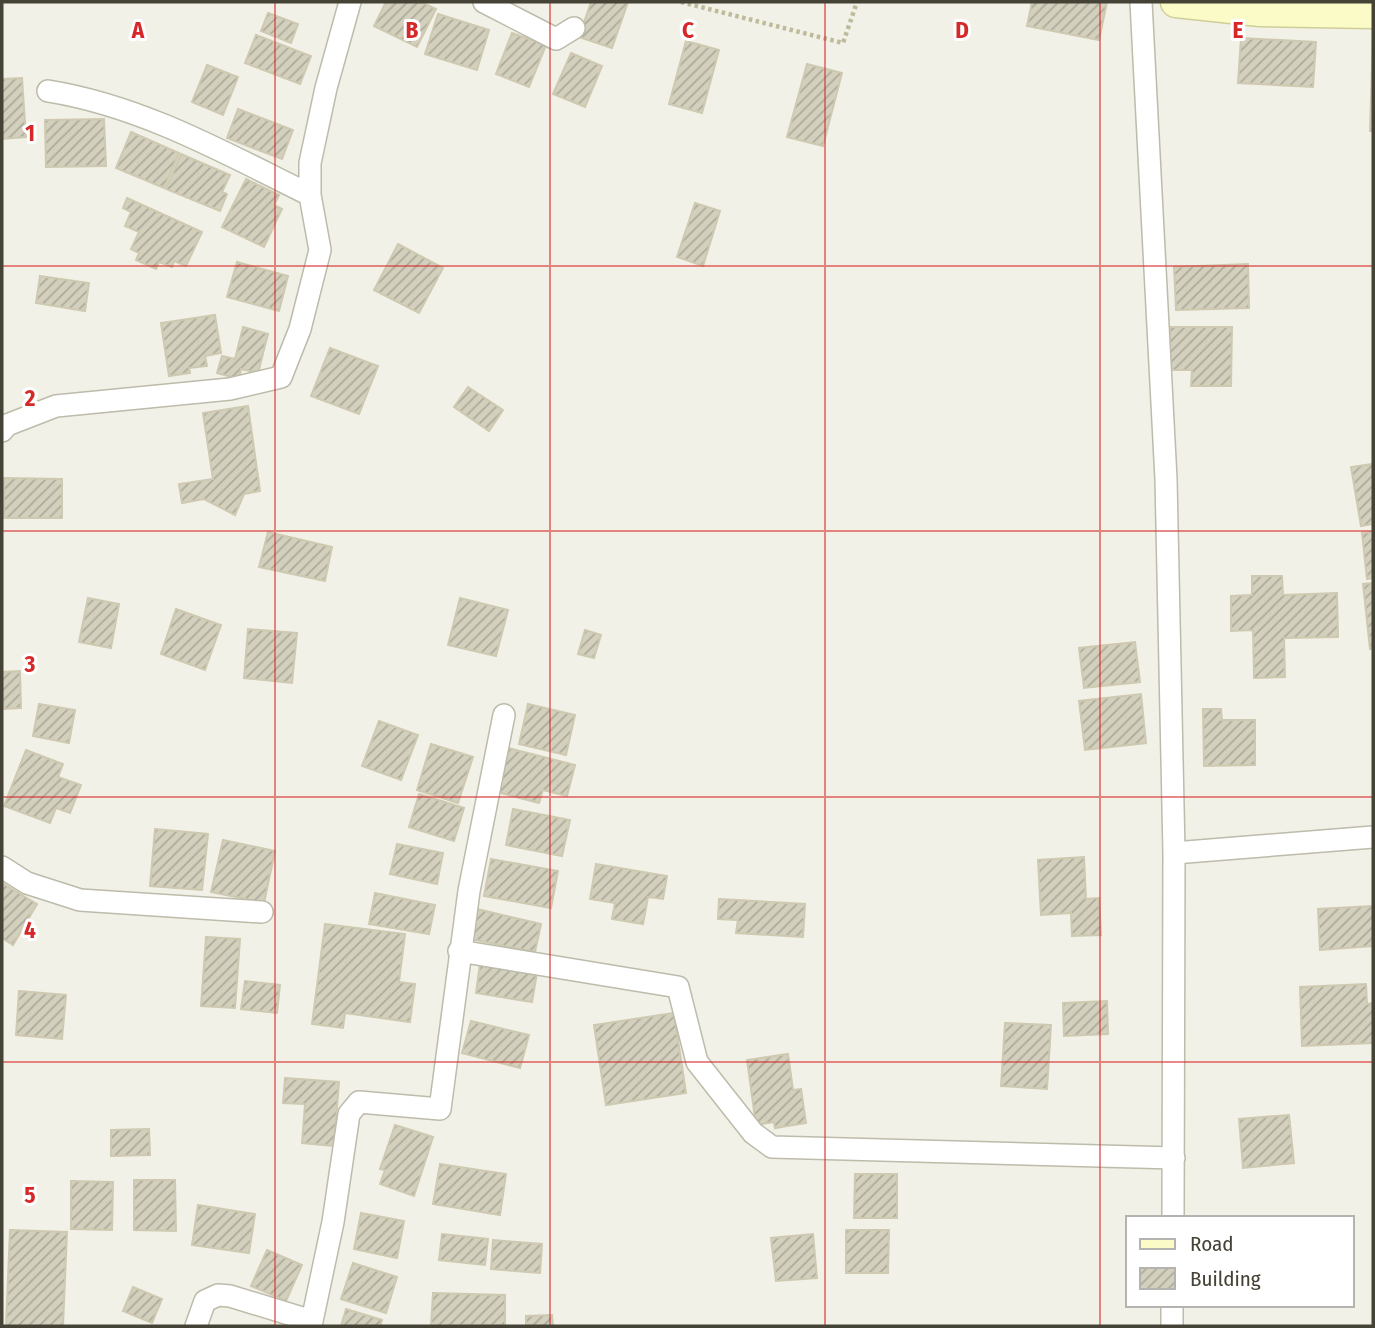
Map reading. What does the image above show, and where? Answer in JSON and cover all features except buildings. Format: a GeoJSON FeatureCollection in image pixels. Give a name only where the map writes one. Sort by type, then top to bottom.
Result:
{"type":"FeatureCollection","features":[{"type":"Feature","properties":{"kind":"street"},"geometry":{"type":"LineString","coordinates":[[2,431],[6,425],[56,406],[230,389],[281,376],[300,329],[320,250],[310,195],[310,163],[326,88],[350,2]]}},
{"type":"Feature","properties":{"kind":"street"},"geometry":{"type":"LineString","coordinates":[[484,2],[556,39],[574,28]]}},
{"type":"Feature","properties":{"kind":"street"},"geometry":{"type":"LineString","coordinates":[[1141,2],[1167,478],[1174,853],[1173,1216]]}},
{"type":"Feature","properties":{"kind":"street"},"geometry":{"type":"LineString","coordinates":[[1176,2],[1260,11],[1373,13]]}},
{"type":"Feature","properties":{"kind":"street"},"geometry":{"type":"LineString","coordinates":[[48,91],[106,104],[171,127],[310,195]]}},
{"type":"Feature","properties":{"kind":"street"},"geometry":{"type":"LineString","coordinates":[[196,1326],[205,1301],[218,1295],[230,1296],[312,1321],[333,1222],[349,1114],[359,1102],[440,1109],[459,951],[504,715]]}},
{"type":"Feature","properties":{"kind":"street"},"geometry":{"type":"LineString","coordinates":[[1174,853],[1373,837]]}},
{"type":"Feature","properties":{"kind":"street"},"geometry":{"type":"LineString","coordinates":[[2,867],[27,883],[80,900],[262,912]]}},
{"type":"Feature","properties":{"kind":"street"},"geometry":{"type":"LineString","coordinates":[[459,951],[678,987],[697,1062],[752,1133],[772,1147],[1174,1158]]}},
{"type":"Feature","properties":{"kind":"street"},"geometry":{"type":"LineString","coordinates":[[1172,1307],[1172,1326]]}},
{"type":"Feature","properties":{"kind":"path"},"geometry":{"type":"LineString","coordinates":[[681,2],[843,43],[857,2]]}}]}
